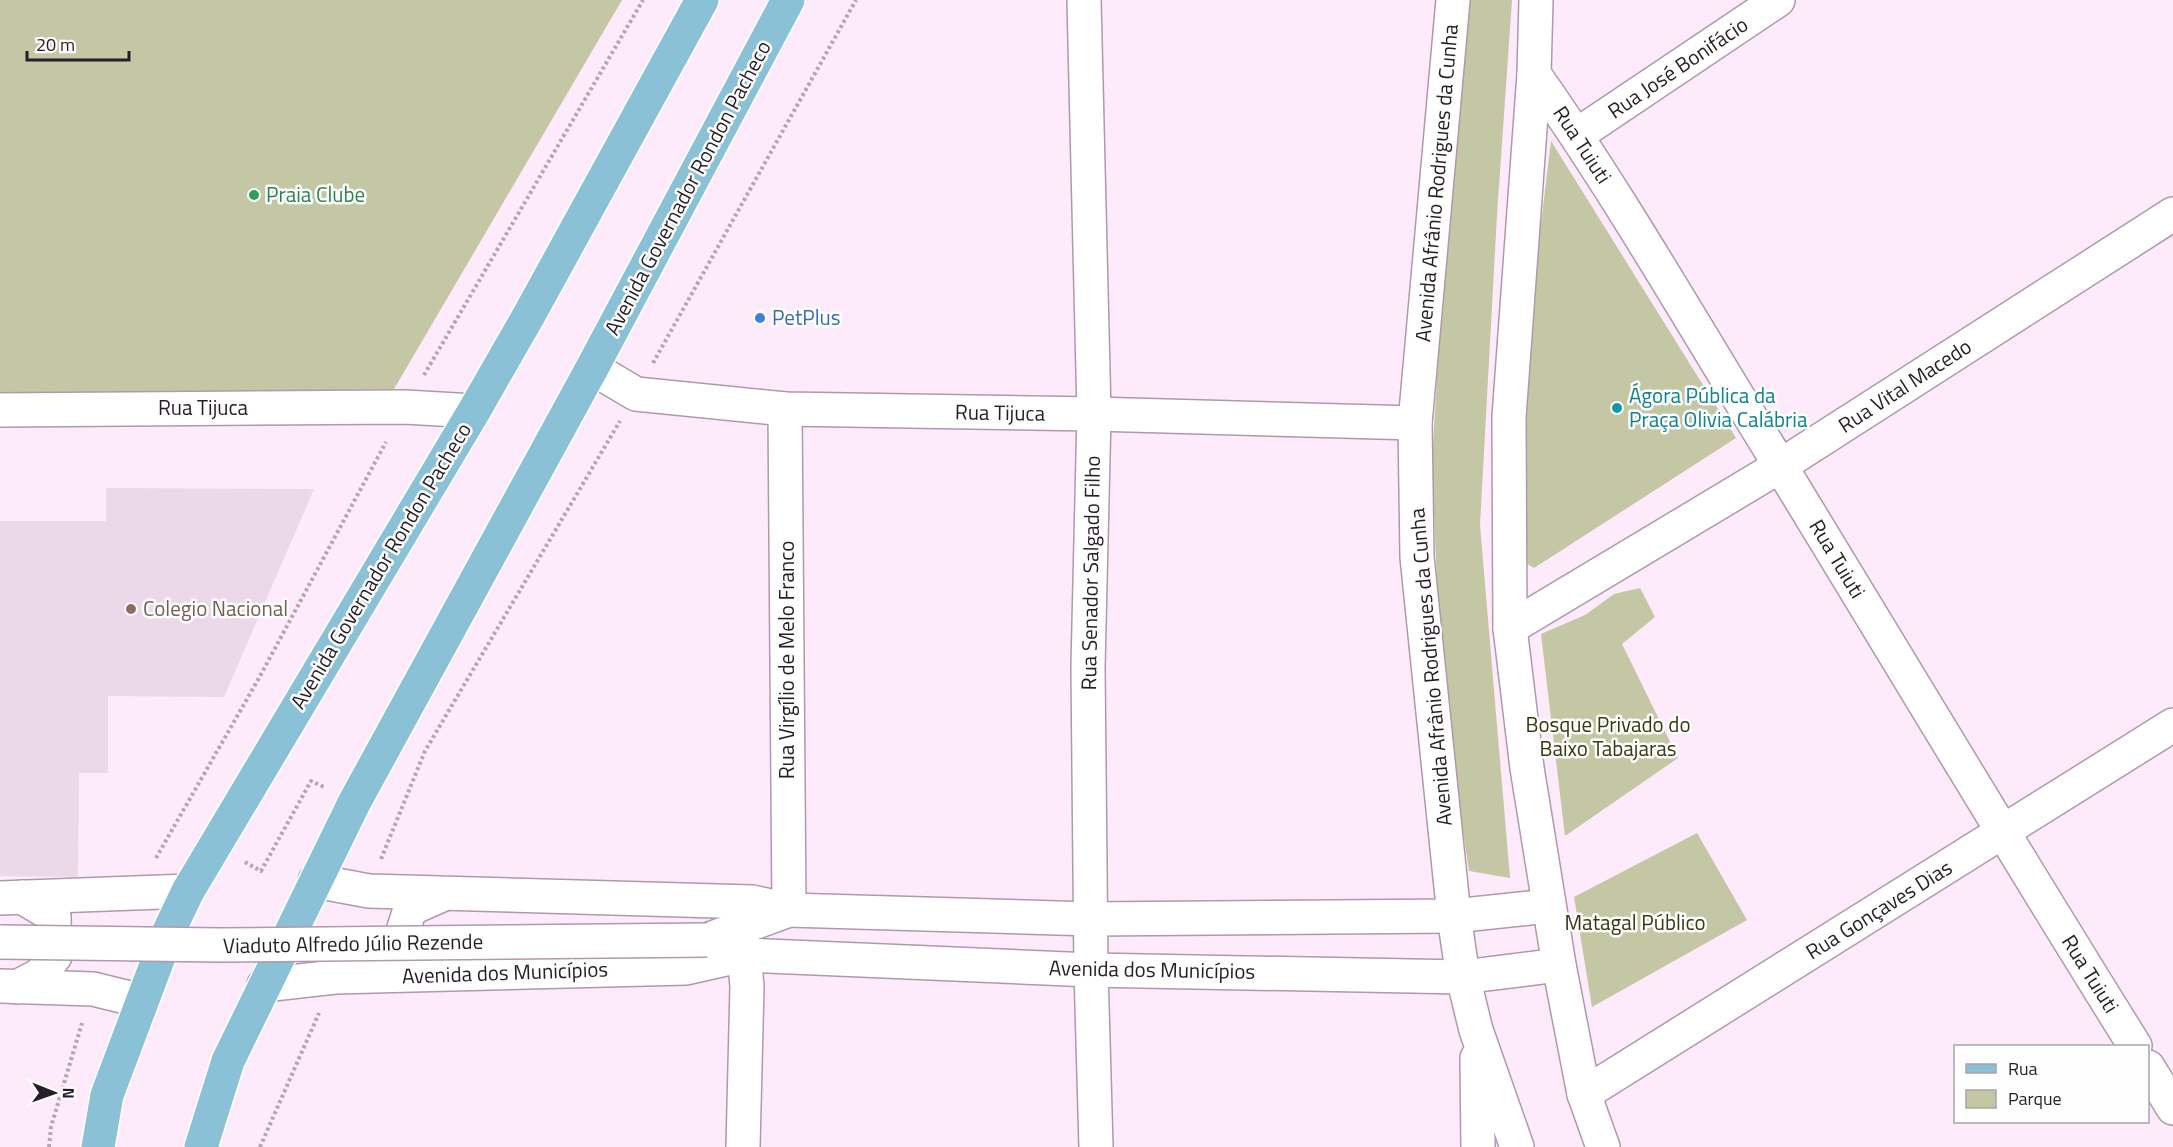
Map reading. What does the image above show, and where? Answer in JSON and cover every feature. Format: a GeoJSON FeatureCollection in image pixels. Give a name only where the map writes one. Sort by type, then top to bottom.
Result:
{"type":"FeatureCollection","features":[{"type":"Feature","properties":{"kind":"main road","name":"Avenida Governador Rondon Pacheco"},"geometry":{"type":"LineString","coordinates":[[98,1147],[107,1095],[168,933],[188,891],[530,315],[702,0]]}},
{"type":"Feature","properties":{"kind":"main road","name":"Avenida Governador Rondon Pacheco"},"geometry":{"type":"LineString","coordinates":[[201,1147],[228,1061],[354,803],[592,368],[789,0]]}},
{"type":"Feature","properties":{"kind":"street","name":"Rua Senador Salgado Filho"},"geometry":{"type":"LineString","coordinates":[[1084,0],[1094,414],[1088,667],[1090,920],[1096,1147]]}},
{"type":"Feature","properties":{"kind":"street","name":"Avenida Afrânio Rodrigues da Cunha"},"geometry":{"type":"LineString","coordinates":[[1453,0],[1415,423],[1417,557],[1454,916],[1463,977],[1476,1029],[1517,1147]]}},
{"type":"Feature","properties":{"kind":"street"},"geometry":{"type":"LineString","coordinates":[[1536,0],[1534,74],[1509,417],[1510,628],[1527,768],[1559,965],[1584,1094],[1604,1147]]}},
{"type":"Feature","properties":{"kind":"street","name":"Rua José Bonifácio"},"geometry":{"type":"LineString","coordinates":[[1577,135],[1778,0]]}},
{"type":"Feature","properties":{"kind":"street","name":"Rua Tuiuti"},"geometry":{"type":"LineString","coordinates":[[1534,74],[1577,135],[2134,1045]]}},
{"type":"Feature","properties":{"kind":"street","name":"Rua Vital Macedo"},"geometry":{"type":"LineString","coordinates":[[1510,628],[1780,466],[2173,214]]}},
{"type":"Feature","properties":{"kind":"street","name":"Rua Tijuca"},"geometry":{"type":"LineString","coordinates":[[592,368],[636,394],[785,409],[1094,414],[1415,423]]}},
{"type":"Feature","properties":{"kind":"street","name":"Rua Tijuca"},"geometry":{"type":"LineString","coordinates":[[0,410],[405,407],[474,411]]}},
{"type":"Feature","properties":{"kind":"street","name":"Rua Virgílio de Melo Franco"},"geometry":{"type":"LineString","coordinates":[[785,409],[789,910]]}},
{"type":"Feature","properties":{"kind":"street","name":"Rua Gonçaves Dias"},"geometry":{"type":"LineString","coordinates":[[1584,1094],[2173,725]]}},
{"type":"Feature","properties":{"kind":"street"},"geometry":{"type":"LineString","coordinates":[[315,881],[369,891],[752,902],[789,910],[1090,920],[1454,916],[1549,906]]}},
{"type":"Feature","properties":{"kind":"street"},"geometry":{"type":"LineString","coordinates":[[11,897],[188,891]]}},
{"type":"Feature","properties":{"kind":"street"},"geometry":{"type":"LineString","coordinates":[[445,893],[410,909],[403,931],[415,957],[450,974]]}},
{"type":"Feature","properties":{"kind":"street"},"geometry":{"type":"LineString","coordinates":[[9,987],[40,975],[55,956],[54,916],[11,897]]}},
{"type":"Feature","properties":{"kind":"street"},"geometry":{"type":"LineString","coordinates":[[707,940],[789,910]]}},
{"type":"Feature","properties":{"kind":"street","name":"Avenida dos Municípios"},"geometry":{"type":"LineString","coordinates":[[707,940],[744,955]]}},
{"type":"Feature","properties":{"kind":"street","name":"Viaduto Alfredo Júlio Rezende"},"geometry":{"type":"LineString","coordinates":[[0,942],[220,945],[707,940]]}},
{"type":"Feature","properties":{"kind":"street"},"geometry":{"type":"LineString","coordinates":[[743,1147],[747,986],[744,955]]}},
{"type":"Feature","properties":{"kind":"street","name":"Avenida dos Municípios"},"geometry":{"type":"LineString","coordinates":[[264,985],[335,977],[686,968],[744,955],[1091,969],[1463,977],[1559,965]]}},
{"type":"Feature","properties":{"kind":"street"},"geometry":{"type":"LineString","coordinates":[[9,987],[93,989],[142,1001]]}},
{"type":"Feature","properties":{"kind":"street"},"geometry":{"type":"LineString","coordinates":[[1476,1029],[1478,1147]]}},
{"type":"Feature","properties":{"kind":"street"},"geometry":{"type":"LineString","coordinates":[[2149,1069],[2173,1108]]}},
{"type":"Feature","properties":{"kind":"path"},"geometry":{"type":"LineString","coordinates":[[137,893],[259,678],[405,407],[643,0]]}},
{"type":"Feature","properties":{"kind":"path"},"geometry":{"type":"LineString","coordinates":[[369,891],[425,751],[636,394],[856,0]]}},
{"type":"Feature","properties":{"kind":"path"},"geometry":{"type":"LineString","coordinates":[[176,824],[261,871],[311,780],[395,825]]}},
{"type":"Feature","properties":{"kind":"path"},"geometry":{"type":"LineString","coordinates":[[260,1147],[335,977]]}},
{"type":"Feature","properties":{"kind":"path"},"geometry":{"type":"LineString","coordinates":[[49,1147],[51,1127],[93,989]]}},
{"type":"Feature","properties":{"kind":"shaded area","name":"Colegio Nacional"},"geometry":{"type":"Polygon","coordinates":[[[106,488],[314,489],[224,697],[108,696],[108,773],[79,773],[78,877],[0,876],[0,521],[106,521],[106,488]]]}},
{"type":"Feature","properties":{"kind":"green space","name":"Praia Clube"},"geometry":{"type":"Polygon","coordinates":[[[0,0],[622,0],[394,389],[0,395],[0,0]]]}},
{"type":"Feature","properties":{"kind":"green space"},"geometry":{"type":"Polygon","coordinates":[[[1463,0],[1512,0],[1497,215],[1480,525],[1510,878],[1469,871],[1441,685],[1432,462],[1463,0]]]}},
{"type":"Feature","properties":{"kind":"green space"},"geometry":{"type":"Polygon","coordinates":[[[1551,141],[1736,438],[1534,568],[1524,562],[1523,373],[1551,141]]]}},
{"type":"Feature","properties":{"kind":"green space","name":"Bosque Privado do Baixo Tabajaras"},"geometry":{"type":"Polygon","coordinates":[[[1640,588],[1655,617],[1622,644],[1678,758],[1565,836],[1541,634],[1585,615],[1614,594],[1640,588]]]}},
{"type":"Feature","properties":{"kind":"green space","name":"Matagal Público"},"geometry":{"type":"Polygon","coordinates":[[[1697,833],[1747,920],[1592,1007],[1574,897],[1697,833]]]}},
{"type":"Feature","properties":{"kind":"place","name":"Praia Clube"},"geometry":{"type":"Point","coordinates":[254,195]}},
{"type":"Feature","properties":{"kind":"place","name":"PetPlus"},"geometry":{"type":"Point","coordinates":[760,318]}},
{"type":"Feature","properties":{"kind":"place","name":"Ágora Pública da Praça Olivia Calábria"},"geometry":{"type":"Point","coordinates":[1617,408]}},
{"type":"Feature","properties":{"kind":"place","name":"Colegio Nacional"},"geometry":{"type":"Point","coordinates":[131,609]}}]}
